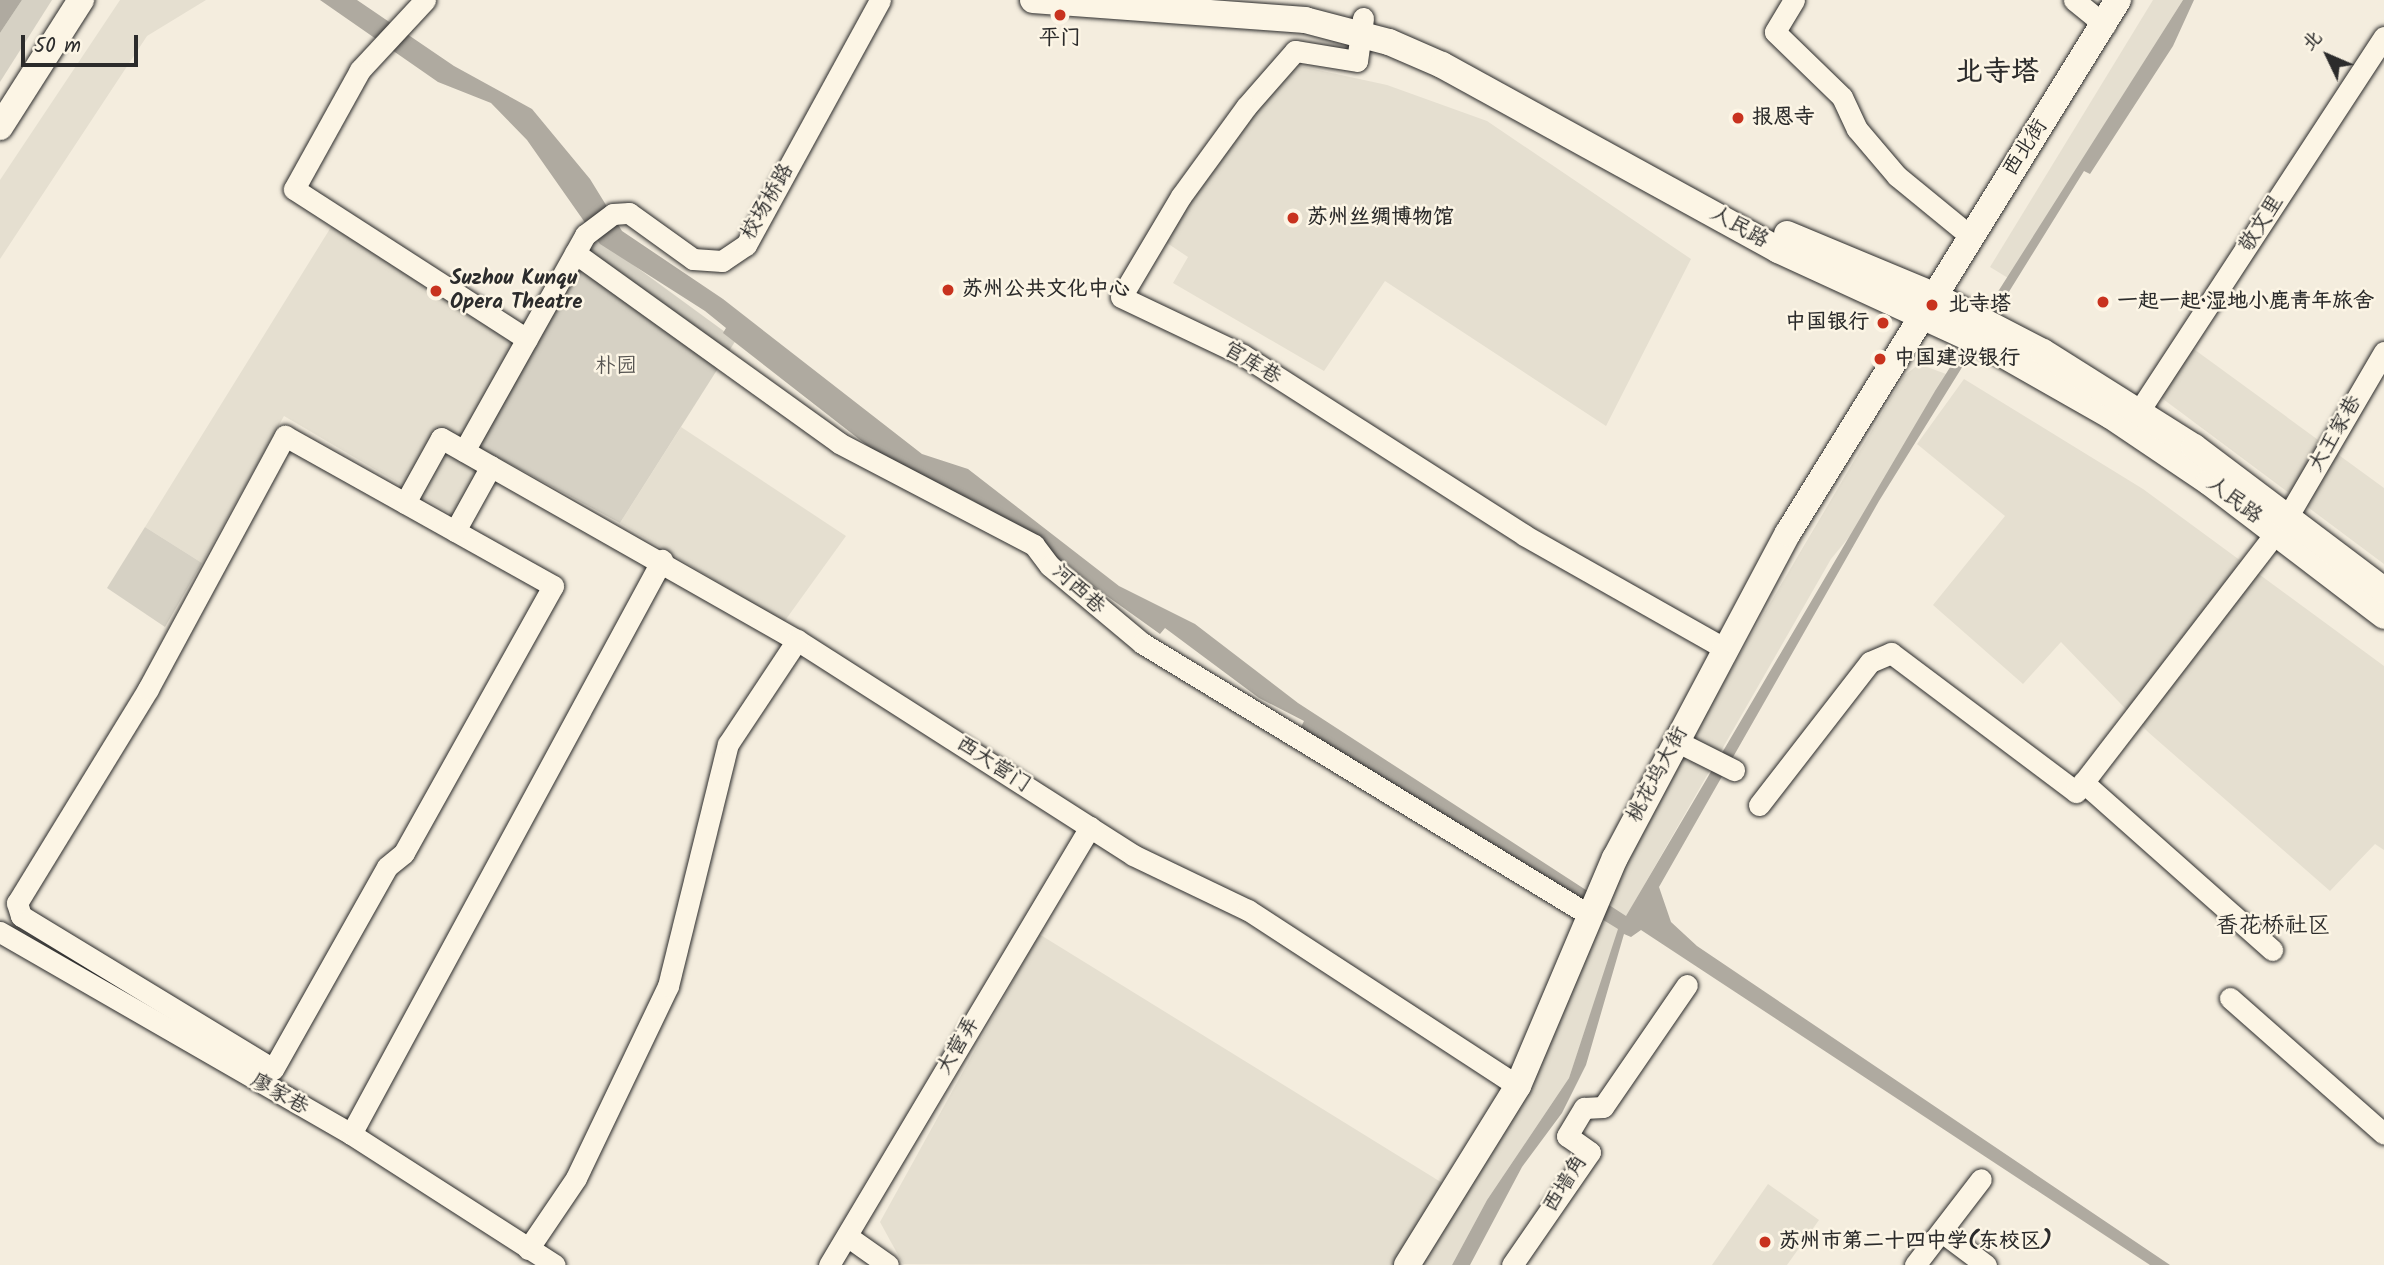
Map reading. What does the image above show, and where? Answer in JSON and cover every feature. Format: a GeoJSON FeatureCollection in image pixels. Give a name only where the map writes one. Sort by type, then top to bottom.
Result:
{"type":"FeatureCollection","features":[{"type":"Feature","properties":{"kind":"main road"},"geometry":{"type":"LineString","coordinates":[[0,127],[81,0]]}},
{"type":"Feature","properties":{"kind":"main road","name":"人民路"},"geometry":{"type":"LineString","coordinates":[[1032,0],[1279,17],[1363,26]]}},
{"type":"Feature","properties":{"kind":"main road","name":"人民路"},"geometry":{"type":"LineString","coordinates":[[1258,0],[1363,26],[1491,70],[1761,221],[2139,411],[2282,524],[2384,616]]}},
{"type":"Feature","properties":{"kind":"main road","name":"西北街"},"geometry":{"type":"LineString","coordinates":[[1925,304],[2105,25],[2118,0]]}},
{"type":"Feature","properties":{"kind":"main road","name":"桃花坞大街"},"geometry":{"type":"LineString","coordinates":[[1407,1265],[1518,1086],[1594,908],[1676,741],[1788,533],[1925,304]]}},
{"type":"Feature","properties":{"kind":"main road","name":"人民路"},"geometry":{"type":"LineString","coordinates":[[1998,339],[2384,590]]}},
{"type":"Feature","properties":{"kind":"street","name":"校场桥路"},"geometry":{"type":"LineString","coordinates":[[464,451],[580,244],[613,214],[629,213],[693,259],[722,261],[746,245],[880,0]]}},
{"type":"Feature","properties":{"kind":"street"},"geometry":{"type":"LineString","coordinates":[[1794,0],[1775,32],[1842,97],[1857,130],[1897,176],[1969,235]]}},
{"type":"Feature","properties":{"kind":"street"},"geometry":{"type":"LineString","coordinates":[[2074,0],[2105,25]]}},
{"type":"Feature","properties":{"kind":"street"},"geometry":{"type":"LineString","coordinates":[[425,1],[360,70],[294,189],[527,339]]}},
{"type":"Feature","properties":{"kind":"street","name":"官库巷"},"geometry":{"type":"LineString","coordinates":[[1363,26],[1357,61],[1294,51],[1181,196],[1121,297],[1243,355],[1524,535],[1727,650]]}},
{"type":"Feature","properties":{"kind":"street","name":"敬文里"},"geometry":{"type":"LineString","coordinates":[[2139,411],[2384,37]]}},
{"type":"Feature","properties":{"kind":"street","name":"河西巷"},"geometry":{"type":"LineString","coordinates":[[580,244],[839,443],[1034,545],[1050,566],[1142,643],[1594,908]]}},
{"type":"Feature","properties":{"kind":"street","name":"大王家巷"},"geometry":{"type":"LineString","coordinates":[[2083,782],[2282,524],[2384,352]]}},
{"type":"Feature","properties":{"kind":"street"},"geometry":{"type":"LineString","coordinates":[[285,436],[455,531],[553,586],[404,853],[387,867],[273,1069],[21,916],[17,903],[148,689],[285,436]]}},
{"type":"Feature","properties":{"kind":"street","name":"西大营门"},"geometry":{"type":"LineString","coordinates":[[405,503],[441,438],[662,560],[797,640],[1090,827],[1248,910],[1518,1086]]}},
{"type":"Feature","properties":{"kind":"street"},"geometry":{"type":"LineString","coordinates":[[455,531],[491,466]]}},
{"type":"Feature","properties":{"kind":"street"},"geometry":{"type":"LineString","coordinates":[[351,1133],[662,560]]}},
{"type":"Feature","properties":{"kind":"street"},"geometry":{"type":"LineString","coordinates":[[528,1249],[576,1178],[668,986],[728,744],[797,640]]}},
{"type":"Feature","properties":{"kind":"street"},"geometry":{"type":"LineString","coordinates":[[1759,805],[1870,662],[1891,653],[2076,792],[2083,782],[2272,950]]}},
{"type":"Feature","properties":{"kind":"street"},"geometry":{"type":"LineString","coordinates":[[1676,741],[1734,770]]}},
{"type":"Feature","properties":{"kind":"street","name":"大营弄"},"geometry":{"type":"LineString","coordinates":[[829,1265],[1090,827]]}},
{"type":"Feature","properties":{"kind":"street","name":"廖家巷"},"geometry":{"type":"LineString","coordinates":[[0,932],[351,1133],[555,1265]]}},
{"type":"Feature","properties":{"kind":"street","name":"西墙角"},"geometry":{"type":"LineString","coordinates":[[1512,1265],[1590,1152],[1567,1136],[1584,1108],[1603,1107],[1687,985]]}},
{"type":"Feature","properties":{"kind":"street"},"geometry":{"type":"LineString","coordinates":[[2230,998],[2384,1134]]}},
{"type":"Feature","properties":{"kind":"street"},"geometry":{"type":"LineString","coordinates":[[1915,1265],[1981,1179]]}},
{"type":"Feature","properties":{"kind":"street"},"geometry":{"type":"LineString","coordinates":[[1942,1232],[1986,1265]]}},
{"type":"Feature","properties":{"kind":"street"},"geometry":{"type":"LineString","coordinates":[[847,1236],[888,1265]]}},
{"type":"Feature","properties":{"kind":"shaded area"},"geometry":{"type":"Polygon","coordinates":[[[0,0],[22,0],[0,33],[0,0]]]}},
{"type":"Feature","properties":{"kind":"shaded area"},"geometry":{"type":"Polygon","coordinates":[[[120,0],[206,0],[147,36],[0,259],[0,180],[120,0]]]}},
{"type":"Feature","properties":{"kind":"shaded area"},"geometry":{"type":"Polygon","coordinates":[[[320,0],[357,0],[454,66],[532,109],[590,179],[622,231],[723,299],[922,454],[968,469],[1119,586],[1195,624],[1298,703],[1626,916],[1935,391],[2183,0],[2194,0],[2173,46],[2090,174],[2084,171],[1879,501],[1659,887],[1671,922],[1697,946],[2170,1265],[2150,1265],[1641,930],[1631,937],[1624,934],[1586,1065],[1562,1113],[1522,1167],[1470,1265],[1452,1265],[1487,1200],[1569,1078],[1618,929],[1298,733],[1304,721],[1259,698],[1165,628],[1160,634],[974,501],[891,464],[723,333],[726,328],[705,311],[600,244],[527,140],[491,103],[438,82],[320,0]]]}},
{"type":"Feature","properties":{"kind":"shaded area"},"geometry":{"type":"Polygon","coordinates":[[[2153,0],[2183,0],[2008,278],[1990,267],[2153,0]]]}},
{"type":"Feature","properties":{"kind":"shaded area"},"geometry":{"type":"Polygon","coordinates":[[[1272,60],[1387,85],[1487,121],[1691,259],[1606,426],[1385,281],[1324,371],[1173,283],[1188,257],[1161,239],[1264,92],[1272,60]]]}},
{"type":"Feature","properties":{"kind":"shaded area"},"geometry":{"type":"Polygon","coordinates":[[[336,219],[521,330],[452,455],[495,480],[470,525],[284,416],[202,563],[145,527],[336,219]]]}},
{"type":"Feature","properties":{"kind":"shaded area"},"geometry":{"type":"Polygon","coordinates":[[[2191,347],[2384,488],[2384,564],[2159,396],[2191,347]]]}},
{"type":"Feature","properties":{"kind":"shaded area"},"geometry":{"type":"Polygon","coordinates":[[[1919,364],[1946,374],[1864,519],[1831,559],[1619,929],[1569,1078],[1487,1200],[1452,1265],[1417,1265],[1696,729],[1904,376],[1919,364]]]}},
{"type":"Feature","properties":{"kind":"shaded area"},"geometry":{"type":"Polygon","coordinates":[[[1964,379],[2143,489],[2384,666],[2384,850],[2375,844],[2330,891],[2148,732],[2061,642],[2023,684],[1933,605],[2005,516],[1917,444],[1964,379]]]}},
{"type":"Feature","properties":{"kind":"shaded area"},"geometry":{"type":"Polygon","coordinates":[[[681,427],[846,536],[784,622],[620,523],[681,427]]]}},
{"type":"Feature","properties":{"kind":"shaded area"},"geometry":{"type":"Polygon","coordinates":[[[1039,934],[1444,1184],[1395,1265],[903,1264],[880,1222],[1039,934]]]}},
{"type":"Feature","properties":{"kind":"shaded area","name":"苏州市第二十四中学(东校区)"},"geometry":{"type":"Polygon","coordinates":[[[1768,1184],[1819,1220],[1787,1265],[1712,1265],[1768,1184]]]}},
{"type":"Feature","properties":{"kind":"green space"},"geometry":{"type":"Polygon","coordinates":[[[22,0],[52,0],[0,82],[0,33],[22,0]]]}},
{"type":"Feature","properties":{"kind":"green space","name":"朴园"},"geometry":{"type":"Polygon","coordinates":[[[591,234],[736,340],[620,523],[473,444],[591,234]]]}},
{"type":"Feature","properties":{"kind":"green space"},"geometry":{"type":"Polygon","coordinates":[[[145,527],[202,563],[165,627],[107,588],[145,527]]]}},
{"type":"Feature","properties":{"kind":"place","name":"平门"},"geometry":{"type":"Point","coordinates":[1060,15]}},
{"type":"Feature","properties":{"kind":"place","name":"报恩寺"},"geometry":{"type":"Point","coordinates":[1738,118]}},
{"type":"Feature","properties":{"kind":"place","name":"苏州丝绸博物馆"},"geometry":{"type":"Point","coordinates":[1293,218]}},
{"type":"Feature","properties":{"kind":"place","name":"苏州公共文化中心"},"geometry":{"type":"Point","coordinates":[948,290]}},
{"type":"Feature","properties":{"kind":"place","name":"Suzhou Kunqu Opera Theatre"},"geometry":{"type":"Point","coordinates":[436,291]}},
{"type":"Feature","properties":{"kind":"place","name":"一起一起·湿地小鹿青年旅舍"},"geometry":{"type":"Point","coordinates":[2103,302]}},
{"type":"Feature","properties":{"kind":"place","name":"北寺塔"},"geometry":{"type":"Point","coordinates":[1932,305]}},
{"type":"Feature","properties":{"kind":"place","name":"中国银行"},"geometry":{"type":"Point","coordinates":[1883,323]}},
{"type":"Feature","properties":{"kind":"place","name":"中国建设银行"},"geometry":{"type":"Point","coordinates":[1880,359]}},
{"type":"Feature","properties":{"kind":"place","name":"苏州市第二十四中学(东校区)"},"geometry":{"type":"Point","coordinates":[1765,1242]}},
{"type":"Feature","properties":{"kind":"district","name":"北寺塔"},"geometry":{"type":"Point","coordinates":[1997,73]}},
{"type":"Feature","properties":{"kind":"district","name":"香花桥社区"},"geometry":{"type":"Point","coordinates":[2273,926]}}]}
